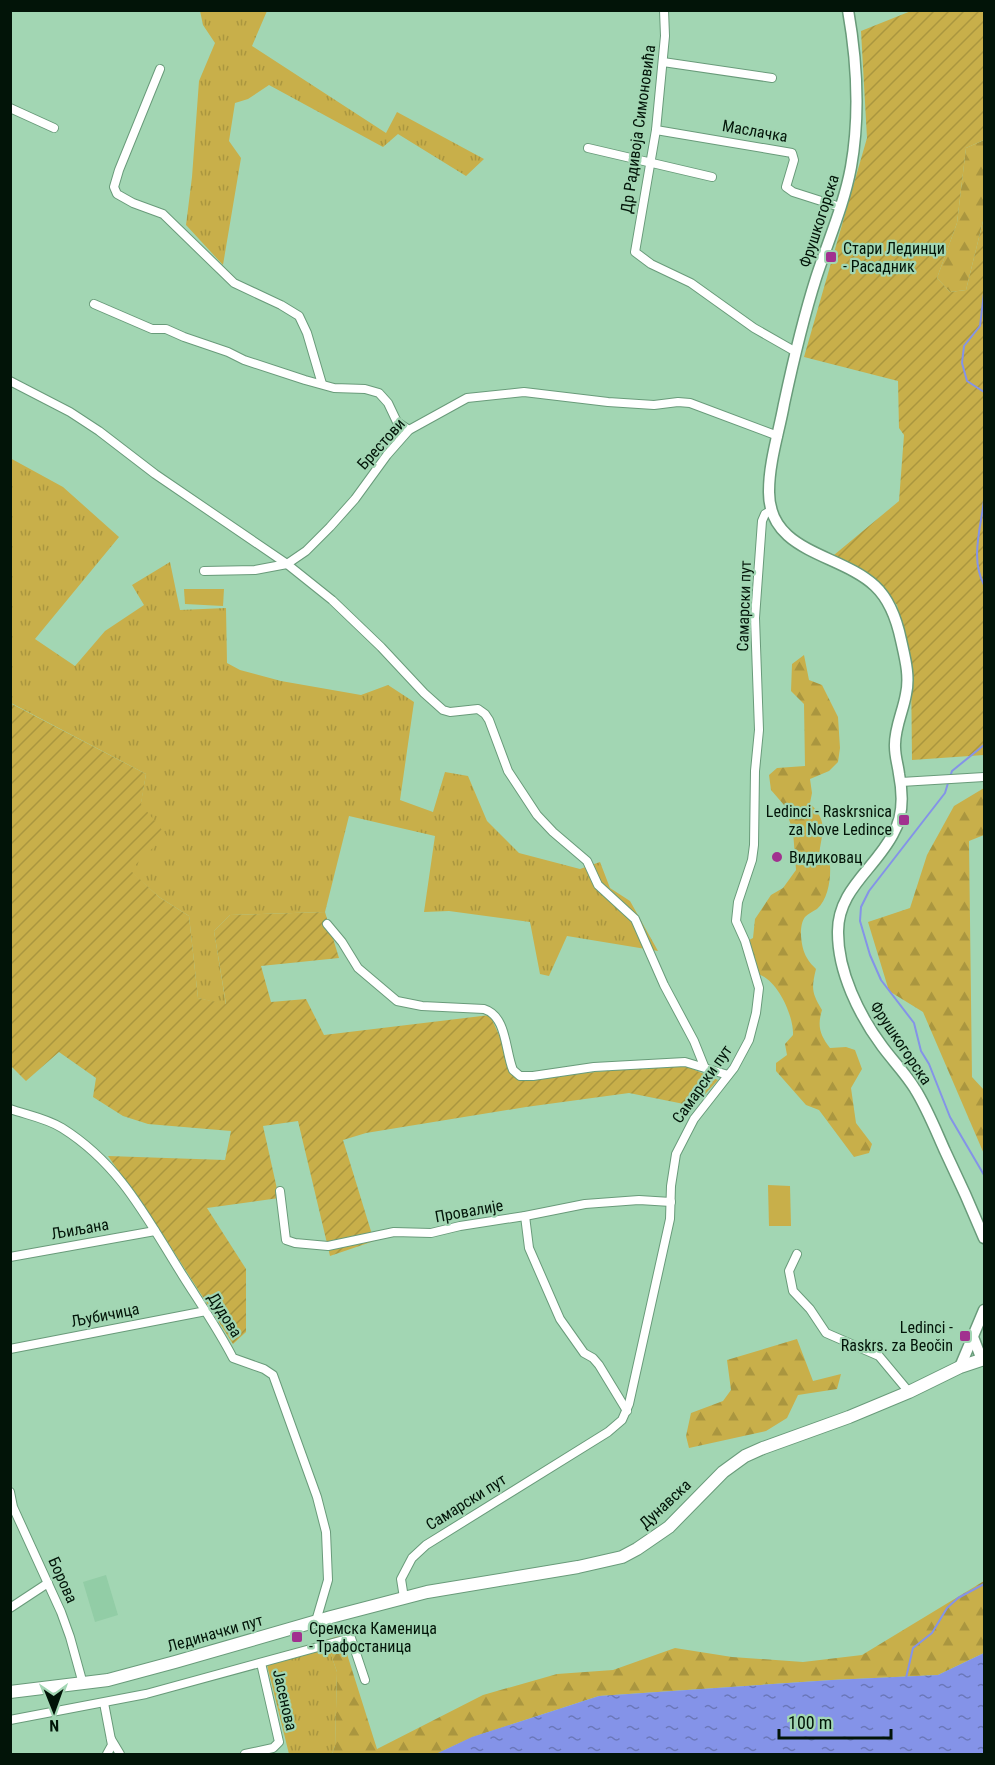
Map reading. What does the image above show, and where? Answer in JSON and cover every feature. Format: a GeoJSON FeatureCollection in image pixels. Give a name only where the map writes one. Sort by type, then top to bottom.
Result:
{"type":"FeatureCollection","features":[{"type":"Feature","properties":{"kind":"main road","name":"Дунавска"},"geometry":{"type":"LineString","coordinates":[[427,1592],[578,1567],[622,1557],[646,1544],[669,1527],[723,1472],[745,1456],[849,1417],[983,1359]]}},
{"type":"Feature","properties":{"kind":"main road","name":"Лединачки пут"},"geometry":{"type":"LineString","coordinates":[[10,1692],[83,1684],[136,1674],[316,1621],[427,1592]]}},
{"type":"Feature","properties":{"kind":"street","name":"Др Радивоја Симоновића"},"geometry":{"type":"LineString","coordinates":[[664,10],[665,36],[656,129],[635,252],[651,264],[691,283],[754,328],[796,352]]}},
{"type":"Feature","properties":{"kind":"street","name":"Фрушкогорска"},"geometry":{"type":"LineString","coordinates":[[848,10],[855,72],[855,130],[849,176],[816,279],[796,352],[778,436],[769,496],[772,510],[782,529],[798,544],[852,570],[876,587],[894,616],[904,652],[908,682],[895,740],[902,804],[894,833],[846,897],[840,909],[837,932],[839,948],[861,1013],[883,1048],[916,1091],[984,1238]]}},
{"type":"Feature","properties":{"kind":"street"},"geometry":{"type":"LineString","coordinates":[[663,62],[772,78]]}},
{"type":"Feature","properties":{"kind":"street"},"geometry":{"type":"LineString","coordinates":[[160,69],[119,170],[114,187],[117,194],[163,214],[234,283],[299,316],[307,333],[322,384]]}},
{"type":"Feature","properties":{"kind":"street"},"geometry":{"type":"LineString","coordinates":[[10,108],[54,128]]}},
{"type":"Feature","properties":{"kind":"street","name":"Маслачка"},"geometry":{"type":"LineString","coordinates":[[656,129],[792,153],[794,160],[786,187],[793,192],[840,207]]}},
{"type":"Feature","properties":{"kind":"street"},"geometry":{"type":"LineString","coordinates":[[588,148],[712,177]]}},
{"type":"Feature","properties":{"kind":"street"},"geometry":{"type":"LineString","coordinates":[[94,304],[152,329],[166,329],[253,363],[334,388],[365,389],[379,393],[388,402],[398,422],[409,430]]}},
{"type":"Feature","properties":{"kind":"street"},"geometry":{"type":"LineString","coordinates":[[10,381],[70,412],[99,431],[154,474],[288,564],[332,600],[381,646],[443,710],[450,712],[472,709],[485,714],[508,771],[537,815],[587,861],[598,885],[635,919],[704,1066]]}},
{"type":"Feature","properties":{"kind":"street","name":"Брестови"},"geometry":{"type":"LineString","coordinates":[[204,571],[255,570],[288,564],[306,551],[330,527],[355,499],[387,454],[409,430],[467,398],[524,392],[645,404],[690,403],[778,436]]}},
{"type":"Feature","properties":{"kind":"street","name":"Самарски пут"},"geometry":{"type":"LineString","coordinates":[[404,1598],[400,1579],[406,1566],[426,1545],[608,1431],[622,1420],[627,1411],[664,1253],[670,1220],[676,1154],[694,1119],[728,1075],[749,1040],[756,1013],[759,988],[745,941],[736,921],[738,902],[752,860],[754,845],[755,771],[759,730],[755,618],[762,521],[765,514],[772,510]]}},
{"type":"Feature","properties":{"kind":"street"},"geometry":{"type":"LineString","coordinates":[[901,782],[984,777]]}},
{"type":"Feature","properties":{"kind":"street"},"geometry":{"type":"LineString","coordinates":[[327,924],[342,942],[358,968],[397,1001],[422,1006],[483,1009],[493,1012],[500,1023],[513,1070],[520,1076],[546,1075],[594,1067],[669,1062],[685,1062],[704,1066],[728,1075]]}},
{"type":"Feature","properties":{"kind":"street","name":"Дудова"},"geometry":{"type":"LineString","coordinates":[[10,1109],[24,1112],[60,1127],[92,1150],[118,1176],[206,1311],[233,1358],[264,1369],[273,1375],[317,1497],[326,1532],[328,1580],[316,1621]]}},
{"type":"Feature","properties":{"kind":"street","name":"Провалије"},"geometry":{"type":"LineString","coordinates":[[280,1191],[286,1240],[314,1246],[328,1246],[394,1232],[431,1233],[585,1204],[656,1199],[671,1202]]}},
{"type":"Feature","properties":{"kind":"street"},"geometry":{"type":"LineString","coordinates":[[525,1216],[529,1248],[560,1319],[584,1353],[599,1365],[627,1411]]}},
{"type":"Feature","properties":{"kind":"street","name":"Љиљана"},"geometry":{"type":"LineString","coordinates":[[10,1257],[155,1231]]}},
{"type":"Feature","properties":{"kind":"street"},"geometry":{"type":"LineString","coordinates":[[797,1254],[789,1272],[793,1291],[810,1309],[826,1333],[879,1356],[909,1392]]}},
{"type":"Feature","properties":{"kind":"street"},"geometry":{"type":"LineString","coordinates":[[960,1367],[984,1310]]}},
{"type":"Feature","properties":{"kind":"street","name":"Љубичица"},"geometry":{"type":"LineString","coordinates":[[10,1349],[206,1311]]}},
{"type":"Feature","properties":{"kind":"street"},"geometry":{"type":"LineString","coordinates":[[973,1336],[983,1359]]}},
{"type":"Feature","properties":{"kind":"street","name":"Борова"},"geometry":{"type":"LineString","coordinates":[[10,1492],[12,1507],[48,1583],[70,1637],[83,1684]]}},
{"type":"Feature","properties":{"kind":"street"},"geometry":{"type":"LineString","coordinates":[[10,1608],[48,1583]]}},
{"type":"Feature","properties":{"kind":"street"},"geometry":{"type":"LineString","coordinates":[[10,1720],[146,1694],[351,1638],[365,1680]]}},
{"type":"Feature","properties":{"kind":"street","name":"Јасенова"},"geometry":{"type":"LineString","coordinates":[[244,1755],[273,1748],[279,1742],[261,1663]]}},
{"type":"Feature","properties":{"kind":"street"},"geometry":{"type":"LineString","coordinates":[[104,1703],[112,1745],[107,1755]]}},
{"type":"Feature","properties":{"kind":"street"},"geometry":{"type":"LineString","coordinates":[[111,1739],[120,1755]]}},
{"type":"Feature","properties":{"kind":"shaded area"},"geometry":{"type":"Polygon","coordinates":[[[106,1575],[118,1615],[95,1622],[83,1582],[106,1575]]]}},
{"type":"Feature","properties":{"kind":"green space"},"geometry":{"type":"Polygon","coordinates":[[[200,11],[267,11],[252,46],[386,133],[397,112],[484,159],[466,176],[398,134],[383,147],[269,85],[248,99],[235,103],[229,141],[241,158],[223,265],[186,225],[199,81],[215,43],[203,25],[200,11]]]}},
{"type":"Feature","properties":{"kind":"green space"},"geometry":{"type":"Polygon","coordinates":[[[911,11],[984,11],[984,140],[966,148],[957,223],[937,278],[950,292],[966,290],[984,217],[984,755],[912,760],[911,665],[897,605],[874,579],[834,555],[899,501],[904,435],[899,428],[898,381],[804,357],[867,138],[861,31],[911,11]]]}},
{"type":"Feature","properties":{"kind":"green space"},"geometry":{"type":"Polygon","coordinates":[[[984,140],[984,217],[966,290],[950,292],[937,278],[957,223],[966,148],[984,140]]]}},
{"type":"Feature","properties":{"kind":"green space"},"geometry":{"type":"Polygon","coordinates":[[[10,458],[63,487],[119,537],[35,639],[75,666],[105,631],[144,605],[132,585],[170,562],[180,610],[226,608],[227,663],[240,670],[281,681],[361,695],[388,685],[414,702],[400,800],[433,812],[445,772],[468,776],[487,821],[519,853],[580,869],[600,862],[610,888],[630,901],[658,951],[567,936],[549,976],[540,974],[530,922],[449,911],[424,912],[435,836],[349,816],[325,912],[230,915],[214,931],[226,1005],[198,998],[189,916],[159,897],[129,870],[146,774],[11,703],[10,458]]]}},
{"type":"Feature","properties":{"kind":"green space"},"geometry":{"type":"Polygon","coordinates":[[[184,589],[224,589],[223,606],[185,604],[184,589]]]}},
{"type":"Feature","properties":{"kind":"green space"},"geometry":{"type":"Polygon","coordinates":[[[804,655],[809,680],[822,685],[838,717],[840,748],[838,762],[829,771],[810,779],[812,793],[810,803],[820,817],[823,828],[819,857],[830,865],[830,876],[821,905],[803,921],[801,938],[805,954],[816,969],[813,991],[822,1010],[820,1026],[824,1039],[830,1048],[846,1047],[855,1050],[862,1069],[851,1088],[856,1123],[872,1144],[869,1153],[854,1157],[819,1110],[806,1105],[776,1071],[776,1063],[787,1055],[785,1044],[793,1035],[793,1027],[787,1008],[777,990],[764,977],[757,974],[749,940],[753,938],[755,919],[771,895],[783,888],[796,870],[793,831],[784,805],[771,790],[769,775],[777,768],[805,766],[804,704],[791,691],[792,664],[804,655]]]}},
{"type":"Feature","properties":{"kind":"green space"},"geometry":{"type":"Polygon","coordinates":[[[10,703],[146,774],[141,804],[166,835],[130,870],[159,897],[189,916],[198,998],[226,1004],[214,931],[230,915],[325,912],[339,958],[261,966],[271,1002],[306,999],[324,1035],[490,1015],[515,1071],[543,1077],[681,1064],[718,1080],[694,1106],[629,1093],[366,1133],[343,1140],[374,1241],[330,1256],[298,1121],[263,1126],[279,1198],[207,1208],[246,1269],[246,1332],[233,1344],[165,1238],[108,1156],[225,1160],[231,1131],[148,1124],[123,1116],[93,1097],[96,1078],[59,1052],[26,1081],[11,1066],[10,703]]]}},
{"type":"Feature","properties":{"kind":"green space"},"geometry":{"type":"Polygon","coordinates":[[[984,788],[984,835],[969,841],[972,1077],[984,1090],[984,1154],[923,1012],[889,991],[868,922],[910,908],[927,855],[954,806],[984,788]]]}},
{"type":"Feature","properties":{"kind":"green space"},"geometry":{"type":"Polygon","coordinates":[[[768,1185],[790,1186],[791,1226],[769,1226],[768,1185]]]}},
{"type":"Feature","properties":{"kind":"green space"},"geometry":{"type":"Polygon","coordinates":[[[797,1339],[813,1381],[841,1374],[837,1389],[798,1395],[787,1418],[766,1431],[689,1448],[686,1436],[691,1413],[723,1401],[731,1390],[727,1360],[797,1339]]]}},
{"type":"Feature","properties":{"kind":"green space"},"geometry":{"type":"Polygon","coordinates":[[[984,1581],[984,1653],[938,1675],[599,1696],[473,1737],[436,1754],[332,1754],[335,1746],[337,1672],[326,1640],[341,1635],[377,1749],[483,1695],[557,1674],[613,1670],[675,1648],[732,1657],[803,1662],[862,1655],[984,1581]]]}},
{"type":"Feature","properties":{"kind":"green space"},"geometry":{"type":"Polygon","coordinates":[[[326,1640],[337,1672],[335,1746],[332,1754],[289,1754],[265,1657],[326,1640]]]}},
{"type":"Feature","properties":{"kind":"water"},"geometry":{"type":"Polygon","coordinates":[[[984,1653],[984,1754],[436,1754],[472,1737],[599,1696],[938,1675],[984,1653]]]}},
{"type":"Feature","properties":{"kind":"waterway"},"geometry":{"type":"LineString","coordinates":[[984,293],[980,326],[964,346],[962,363],[967,381],[984,392]]}},
{"type":"Feature","properties":{"kind":"waterway"},"geometry":{"type":"LineString","coordinates":[[984,456],[984,479]]}},
{"type":"Feature","properties":{"kind":"waterway"},"geometry":{"type":"LineString","coordinates":[[984,500],[977,554],[984,585]]}},
{"type":"Feature","properties":{"kind":"waterway"},"geometry":{"type":"LineString","coordinates":[[950,777],[952,771],[984,745]]}},
{"type":"Feature","properties":{"kind":"waterway"},"geometry":{"type":"LineString","coordinates":[[948,783],[945,793],[869,891],[861,907],[860,921],[870,955],[881,980],[914,1023],[921,1051],[929,1064],[950,1117],[984,1175]]}},
{"type":"Feature","properties":{"kind":"waterway"},"geometry":{"type":"LineString","coordinates":[[906,1678],[913,1648],[932,1633],[947,1608],[958,1598],[984,1584]]}},
{"type":"Feature","properties":{"kind":"place","name":"Стари Лединци - Расадник"},"geometry":{"type":"Point","coordinates":[831,257]}},
{"type":"Feature","properties":{"kind":"place","name":"Ledinci - Raskrsnica za Nove Ledince"},"geometry":{"type":"Point","coordinates":[904,820]}},
{"type":"Feature","properties":{"kind":"place","name":"Видиковац"},"geometry":{"type":"Point","coordinates":[777,857]}},
{"type":"Feature","properties":{"kind":"place","name":"Ledinci - Raskrs. za Beočin"},"geometry":{"type":"Point","coordinates":[965,1336]}},
{"type":"Feature","properties":{"kind":"place","name":"Сремска Каменица - Трафостаница"},"geometry":{"type":"Point","coordinates":[297,1637]}}]}
